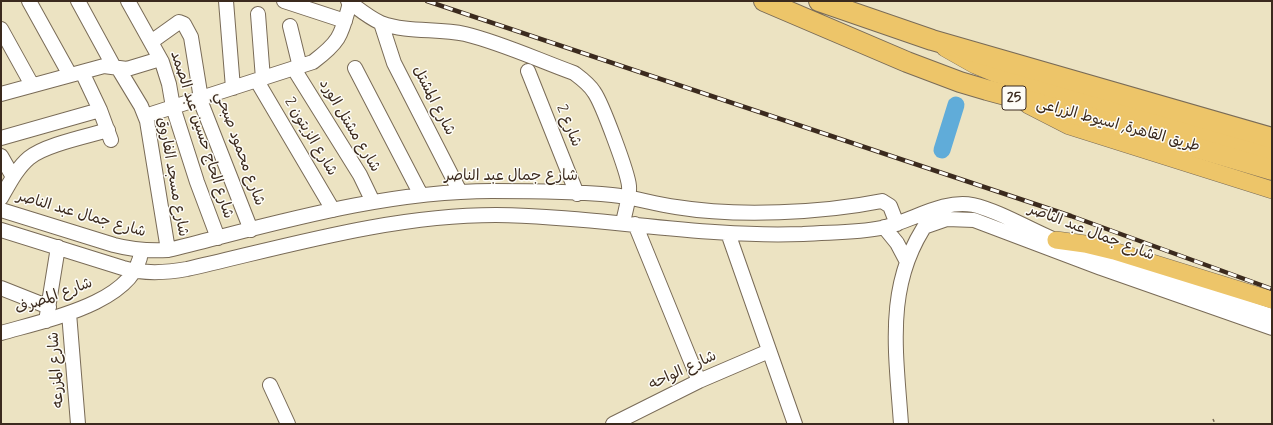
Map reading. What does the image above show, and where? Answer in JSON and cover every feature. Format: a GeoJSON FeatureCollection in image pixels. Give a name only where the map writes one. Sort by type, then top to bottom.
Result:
{"type":"FeatureCollection","features":[{"type":"Feature","properties":{"kind":"highway","name":"طريق القاهرة, اسيوط الزراعى"},"geometry":{"type":"LineString","coordinates":[[764,1],[907,62],[960,82],[1143,132],[1272,170]]}},
{"type":"Feature","properties":{"kind":"highway","name":"طريق القاهرة, اسيوط الزراعى"},"geometry":{"type":"LineString","coordinates":[[820,1],[932,40],[1272,138]]}},
{"type":"Feature","properties":{"kind":"main road"},"geometry":{"type":"LineString","coordinates":[[932,40],[957,56],[994,73],[1272,152]]}},
{"type":"Feature","properties":{"kind":"main road"},"geometry":{"type":"LineString","coordinates":[[1019,99],[1043,114],[1069,126],[1272,190]]}},
{"type":"Feature","properties":{"kind":"main road"},"geometry":{"type":"LineString","coordinates":[[1056,240],[1084,244],[1114,251],[1272,300]]}},
{"type":"Feature","properties":{"kind":"street"},"geometry":{"type":"LineString","coordinates":[[1,198],[13,177],[30,157],[42,151],[109,135],[100,110],[29,1]]}},
{"type":"Feature","properties":{"kind":"street","name":"شارع مسجد الفاروق"},"geometry":{"type":"LineString","coordinates":[[78,1],[145,116],[168,250]]}},
{"type":"Feature","properties":{"kind":"street"},"geometry":{"type":"LineString","coordinates":[[226,1],[233,88]]}},
{"type":"Feature","properties":{"kind":"street"},"geometry":{"type":"LineString","coordinates":[[284,1],[345,21]]}},
{"type":"Feature","properties":{"kind":"street"},"geometry":{"type":"LineString","coordinates":[[145,116],[313,62],[328,50],[341,36],[349,2],[364,14],[381,23],[402,29],[447,31],[479,38],[574,73],[586,81],[595,92],[601,105],[628,178],[629,223],[699,380]]}},
{"type":"Feature","properties":{"kind":"street","name":"شارع الحاج حسين عبد الصمد"},"geometry":{"type":"LineString","coordinates":[[134,3],[160,59],[169,84],[173,107],[197,182],[218,238]]}},
{"type":"Feature","properties":{"kind":"street"},"geometry":{"type":"LineString","coordinates":[[258,14],[260,80]]}},
{"type":"Feature","properties":{"kind":"street","name":"شارع محمود صبحي"},"geometry":{"type":"LineString","coordinates":[[152,42],[180,22],[184,24],[193,42],[201,99],[251,230]]}},
{"type":"Feature","properties":{"kind":"street","name":"شارع المشتل"},"geometry":{"type":"LineString","coordinates":[[381,23],[394,63],[460,192]]}},
{"type":"Feature","properties":{"kind":"street","name":"شارع مشتل الورد"},"geometry":{"type":"LineString","coordinates":[[290,26],[297,68],[360,175],[373,202]]}},
{"type":"Feature","properties":{"kind":"street"},"geometry":{"type":"LineString","coordinates":[[1,29],[32,86]]}},
{"type":"Feature","properties":{"kind":"street"},"geometry":{"type":"LineString","coordinates":[[1,94],[104,66],[127,69],[160,59]]}},
{"type":"Feature","properties":{"kind":"street"},"geometry":{"type":"LineString","coordinates":[[355,68],[420,195]]}},
{"type":"Feature","properties":{"kind":"street","name":"شارع 2"},"geometry":{"type":"LineString","coordinates":[[528,71],[577,194]]}},
{"type":"Feature","properties":{"kind":"street","name":"شارع الزيتون 2"},"geometry":{"type":"LineString","coordinates":[[260,80],[333,210]]}},
{"type":"Feature","properties":{"kind":"street"},"geometry":{"type":"LineString","coordinates":[[1,138],[100,110]]}},
{"type":"Feature","properties":{"kind":"street"},"geometry":{"type":"LineString","coordinates":[[1,156],[13,177]]}},
{"type":"Feature","properties":{"kind":"street","name":"شارع جمال عبد الناصر"},"geometry":{"type":"LineString","coordinates":[[1,210],[114,245],[141,250],[168,250],[333,210],[373,202],[420,195],[491,191],[628,197],[676,207],[716,212],[797,211],[884,201],[890,206],[891,226]]}},
{"type":"Feature","properties":{"kind":"street","name":"شارع جمال عبد الناصر"},"geometry":{"type":"LineString","coordinates":[[1,230],[135,272],[174,272],[373,228],[465,216],[498,215],[629,223],[728,233],[800,234],[860,231],[891,226],[948,206],[973,205],[1056,240],[1129,268],[1272,316]]}},
{"type":"Feature","properties":{"kind":"street"},"geometry":{"type":"LineString","coordinates":[[901,424],[895,334],[898,297],[906,260],[924,227],[937,209]]}},
{"type":"Feature","properties":{"kind":"street"},"geometry":{"type":"LineString","coordinates":[[797,211],[800,234]]}},
{"type":"Feature","properties":{"kind":"street","name":"شارع جمال عبد الناصر"},"geometry":{"type":"LineString","coordinates":[[924,227],[947,219],[974,220],[1101,268],[1272,328]]}},
{"type":"Feature","properties":{"kind":"street"},"geometry":{"type":"LineString","coordinates":[[891,226],[897,243],[906,260]]}},
{"type":"Feature","properties":{"kind":"street"},"geometry":{"type":"LineString","coordinates":[[728,233],[795,424]]}},
{"type":"Feature","properties":{"kind":"street"},"geometry":{"type":"LineString","coordinates":[[1,288],[47,314],[58,247]]}},
{"type":"Feature","properties":{"kind":"street","name":"شارع المصرف"},"geometry":{"type":"LineString","coordinates":[[1,333],[47,314],[69,313],[101,300],[113,292],[135,272],[141,258],[141,250]]}},
{"type":"Feature","properties":{"kind":"street","name":"شارع المزرعه"},"geometry":{"type":"LineString","coordinates":[[69,313],[78,424]]}},
{"type":"Feature","properties":{"kind":"street","name":"شارع الواحه"},"geometry":{"type":"LineString","coordinates":[[613,424],[699,380],[769,351]]}},
{"type":"Feature","properties":{"kind":"street"},"geometry":{"type":"LineString","coordinates":[[270,385],[288,424]]}},
{"type":"Feature","properties":{"kind":"path"},"geometry":{"type":"LineString","coordinates":[[1213,419],[1215,424]]}},
{"type":"Feature","properties":{"kind":"waterway"},"geometry":{"type":"LineString","coordinates":[[942,150],[956,105]]}},
{"type":"Feature","properties":{"kind":"railway"},"geometry":{"type":"LineString","coordinates":[[427,1],[1071,216],[1272,289]]}}]}
